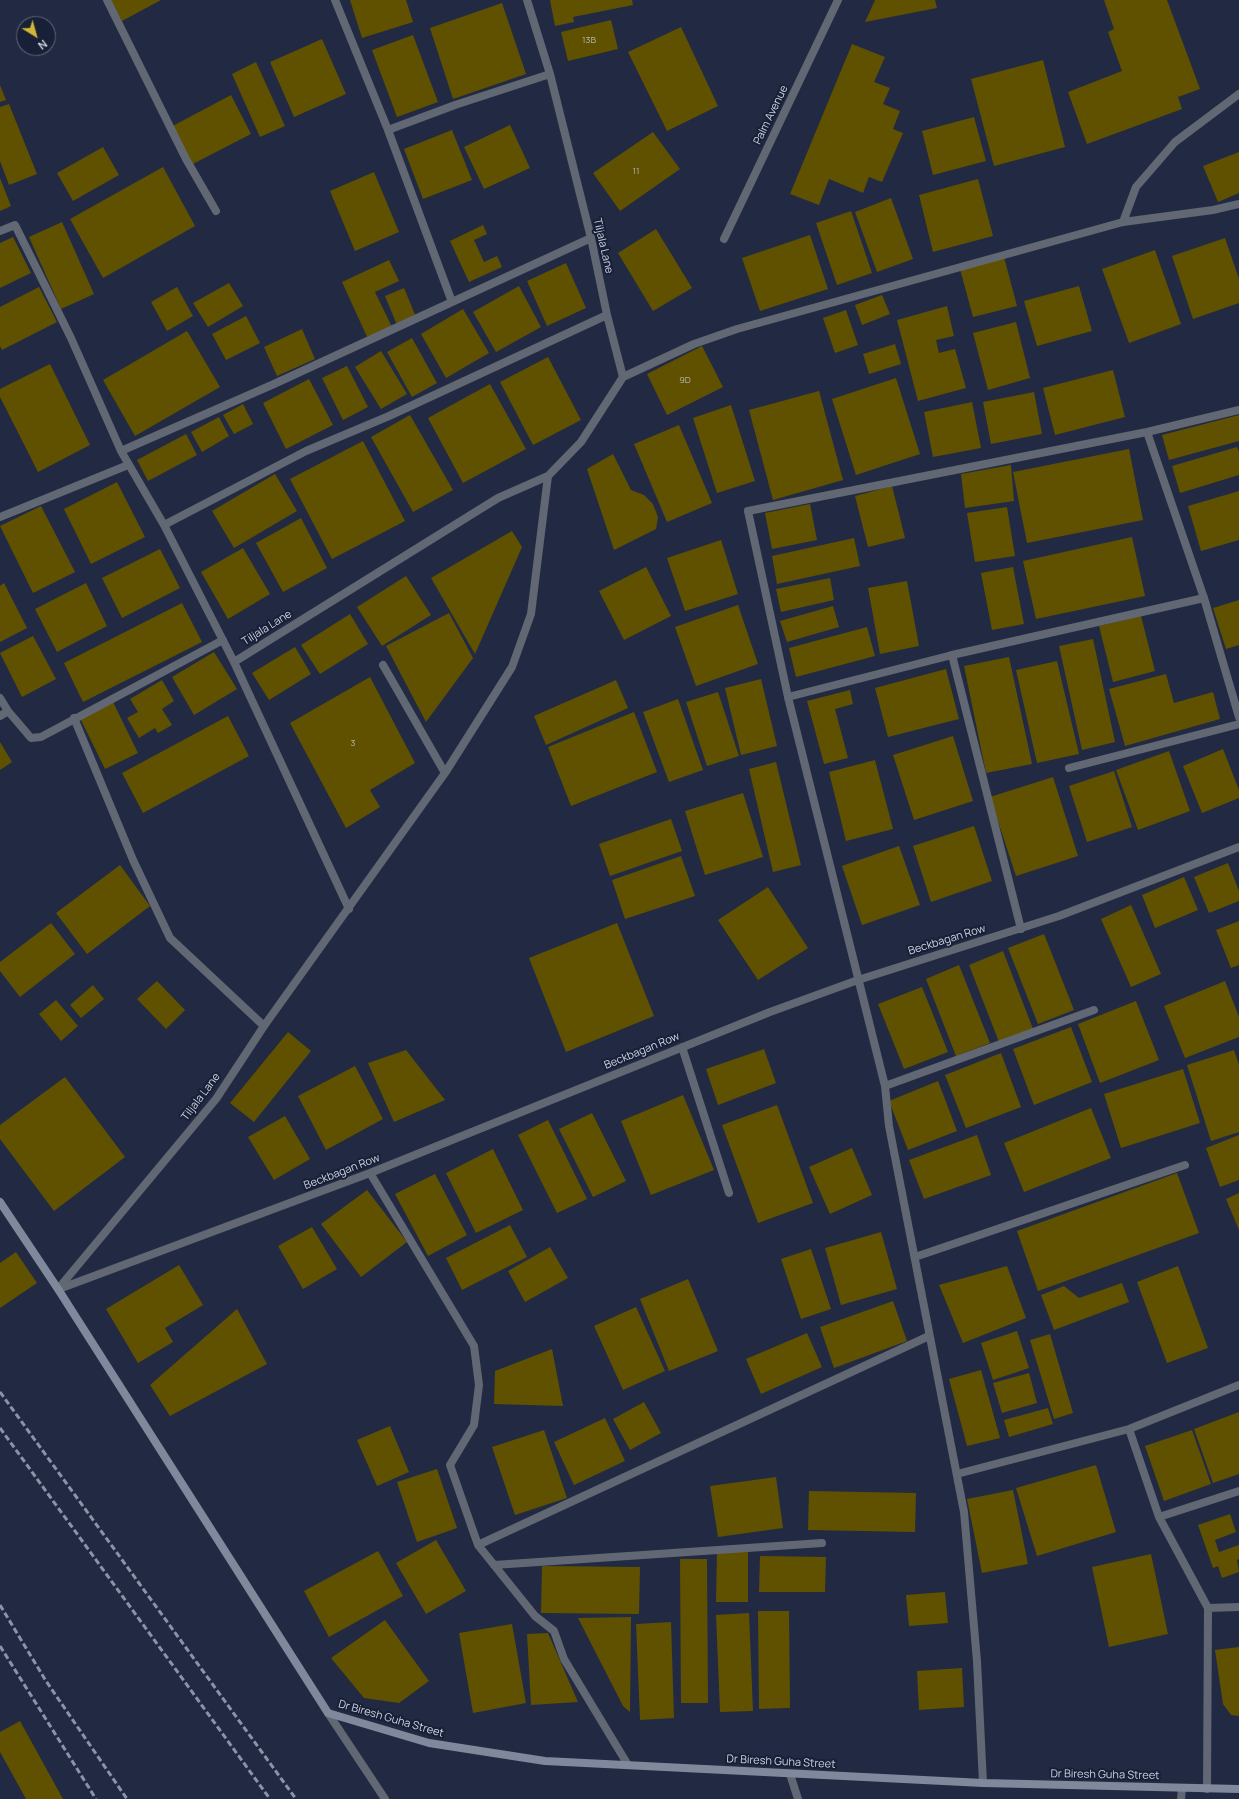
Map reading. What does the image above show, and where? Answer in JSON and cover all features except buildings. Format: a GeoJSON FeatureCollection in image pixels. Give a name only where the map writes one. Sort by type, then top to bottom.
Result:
{"type":"FeatureCollection","features":[{"type":"Feature","properties":{"kind":"main road"},"geometry":{"type":"LineString","coordinates":[[0,1202],[58,1289],[328,1713]]}},
{"type":"Feature","properties":{"kind":"main road","name":"Dr Biresh Guha Street"},"geometry":{"type":"LineString","coordinates":[[328,1713],[429,1743],[545,1762],[983,1783],[1239,1790]]}},
{"type":"Feature","properties":{"kind":"street"},"geometry":{"type":"LineString","coordinates":[[107,0],[186,159],[216,211]]}},
{"type":"Feature","properties":{"kind":"street"},"geometry":{"type":"LineString","coordinates":[[335,0],[388,130],[452,302]]}},
{"type":"Feature","properties":{"kind":"street","name":"Tiljala Lane"},"geometry":{"type":"LineString","coordinates":[[234,662],[498,498],[548,476],[581,442],[623,377],[607,315],[591,238],[550,74],[527,0]]}},
{"type":"Feature","properties":{"kind":"street","name":"Palm Avenue"},"geometry":{"type":"LineString","coordinates":[[724,239],[838,0]]}},
{"type":"Feature","properties":{"kind":"street"},"geometry":{"type":"LineString","coordinates":[[388,130],[455,105],[550,74]]}},
{"type":"Feature","properties":{"kind":"street"},"geometry":{"type":"LineString","coordinates":[[1123,222],[1136,187],[1175,142],[1239,94]]}},
{"type":"Feature","properties":{"kind":"street"},"geometry":{"type":"LineString","coordinates":[[623,377],[694,344],[737,328],[1123,222],[1213,210],[1239,204]]}},
{"type":"Feature","properties":{"kind":"street"},"geometry":{"type":"LineString","coordinates":[[0,231],[15,225],[71,338],[128,465],[164,525],[234,662],[349,909]]}},
{"type":"Feature","properties":{"kind":"street"},"geometry":{"type":"LineString","coordinates":[[121,451],[274,384],[591,238]]}},
{"type":"Feature","properties":{"kind":"street"},"geometry":{"type":"LineString","coordinates":[[164,525],[306,451],[389,416],[607,315]]}},
{"type":"Feature","properties":{"kind":"street"},"geometry":{"type":"LineString","coordinates":[[983,1783],[977,1661],[964,1512],[957,1474],[889,1126],[885,1086],[788,697],[748,511],[1147,432],[1239,410]]}},
{"type":"Feature","properties":{"kind":"street"},"geometry":{"type":"LineString","coordinates":[[1147,432],[1204,598],[1239,717]]}},
{"type":"Feature","properties":{"kind":"street"},"geometry":{"type":"LineString","coordinates":[[0,517],[128,465]]}},
{"type":"Feature","properties":{"kind":"street","name":"Tiljala Lane"},"geometry":{"type":"LineString","coordinates":[[58,1289],[216,1099],[264,1026],[445,773],[512,667],[531,614],[548,476]]}},
{"type":"Feature","properties":{"kind":"street"},"geometry":{"type":"LineString","coordinates":[[788,697],[952,655],[1204,598]]}},
{"type":"Feature","properties":{"kind":"street"},"geometry":{"type":"LineString","coordinates":[[0,698],[8,712],[31,738],[41,737],[74,718],[223,640]]}},
{"type":"Feature","properties":{"kind":"street"},"geometry":{"type":"LineString","coordinates":[[952,655],[1021,929]]}},
{"type":"Feature","properties":{"kind":"street"},"geometry":{"type":"LineString","coordinates":[[383,665],[445,773]]}},
{"type":"Feature","properties":{"kind":"street"},"geometry":{"type":"LineString","coordinates":[[0,716],[8,712]]}},
{"type":"Feature","properties":{"kind":"street"},"geometry":{"type":"LineString","coordinates":[[74,718],[133,860],[170,938],[264,1026]]}},
{"type":"Feature","properties":{"kind":"street"},"geometry":{"type":"LineString","coordinates":[[1069,768],[1239,724]]}},
{"type":"Feature","properties":{"kind":"street","name":"Beckbagan Row"},"geometry":{"type":"LineString","coordinates":[[58,1289],[370,1173],[770,1012],[858,980],[1021,929],[1239,847]]}},
{"type":"Feature","properties":{"kind":"street"},"geometry":{"type":"LineString","coordinates":[[885,1086],[1094,1010]]}},
{"type":"Feature","properties":{"kind":"street"},"geometry":{"type":"LineString","coordinates":[[682,1047],[729,1193]]}},
{"type":"Feature","properties":{"kind":"street"},"geometry":{"type":"LineString","coordinates":[[915,1256],[1185,1164]]}},
{"type":"Feature","properties":{"kind":"street"},"geometry":{"type":"LineString","coordinates":[[370,1173],[474,1346],[479,1385],[474,1425],[450,1465],[478,1546],[535,1616],[554,1631],[564,1659],[628,1766]]}},
{"type":"Feature","properties":{"kind":"street"},"geometry":{"type":"LineString","coordinates":[[478,1546],[929,1336]]}},
{"type":"Feature","properties":{"kind":"street"},"geometry":{"type":"LineString","coordinates":[[957,1474],[1129,1429],[1239,1385]]}},
{"type":"Feature","properties":{"kind":"street"},"geometry":{"type":"LineString","coordinates":[[1129,1429],[1159,1517],[1208,1608],[1207,1789]]}},
{"type":"Feature","properties":{"kind":"street"},"geometry":{"type":"LineString","coordinates":[[1159,1517],[1239,1491]]}},
{"type":"Feature","properties":{"kind":"street"},"geometry":{"type":"LineString","coordinates":[[494,1565],[822,1543]]}},
{"type":"Feature","properties":{"kind":"street"},"geometry":{"type":"LineString","coordinates":[[1208,1608],[1239,1607]]}},
{"type":"Feature","properties":{"kind":"street"},"geometry":{"type":"LineString","coordinates":[[328,1713],[384,1799]]}},
{"type":"Feature","properties":{"kind":"street"},"geometry":{"type":"LineString","coordinates":[[790,1774],[798,1799]]}},
{"type":"Feature","properties":{"kind":"street"},"geometry":{"type":"LineString","coordinates":[[1181,1799],[1182,1788]]}},
{"type":"Feature","properties":{"kind":"railway"},"geometry":{"type":"LineString","coordinates":[[0,1392],[296,1799]]}},
{"type":"Feature","properties":{"kind":"railway"},"geometry":{"type":"LineString","coordinates":[[0,1428],[270,1799]]}},
{"type":"Feature","properties":{"kind":"railway"},"geometry":{"type":"LineString","coordinates":[[0,1605],[46,1681],[127,1799]]}},
{"type":"Feature","properties":{"kind":"railway"},"geometry":{"type":"LineString","coordinates":[[0,1646],[96,1799]]}}]}
